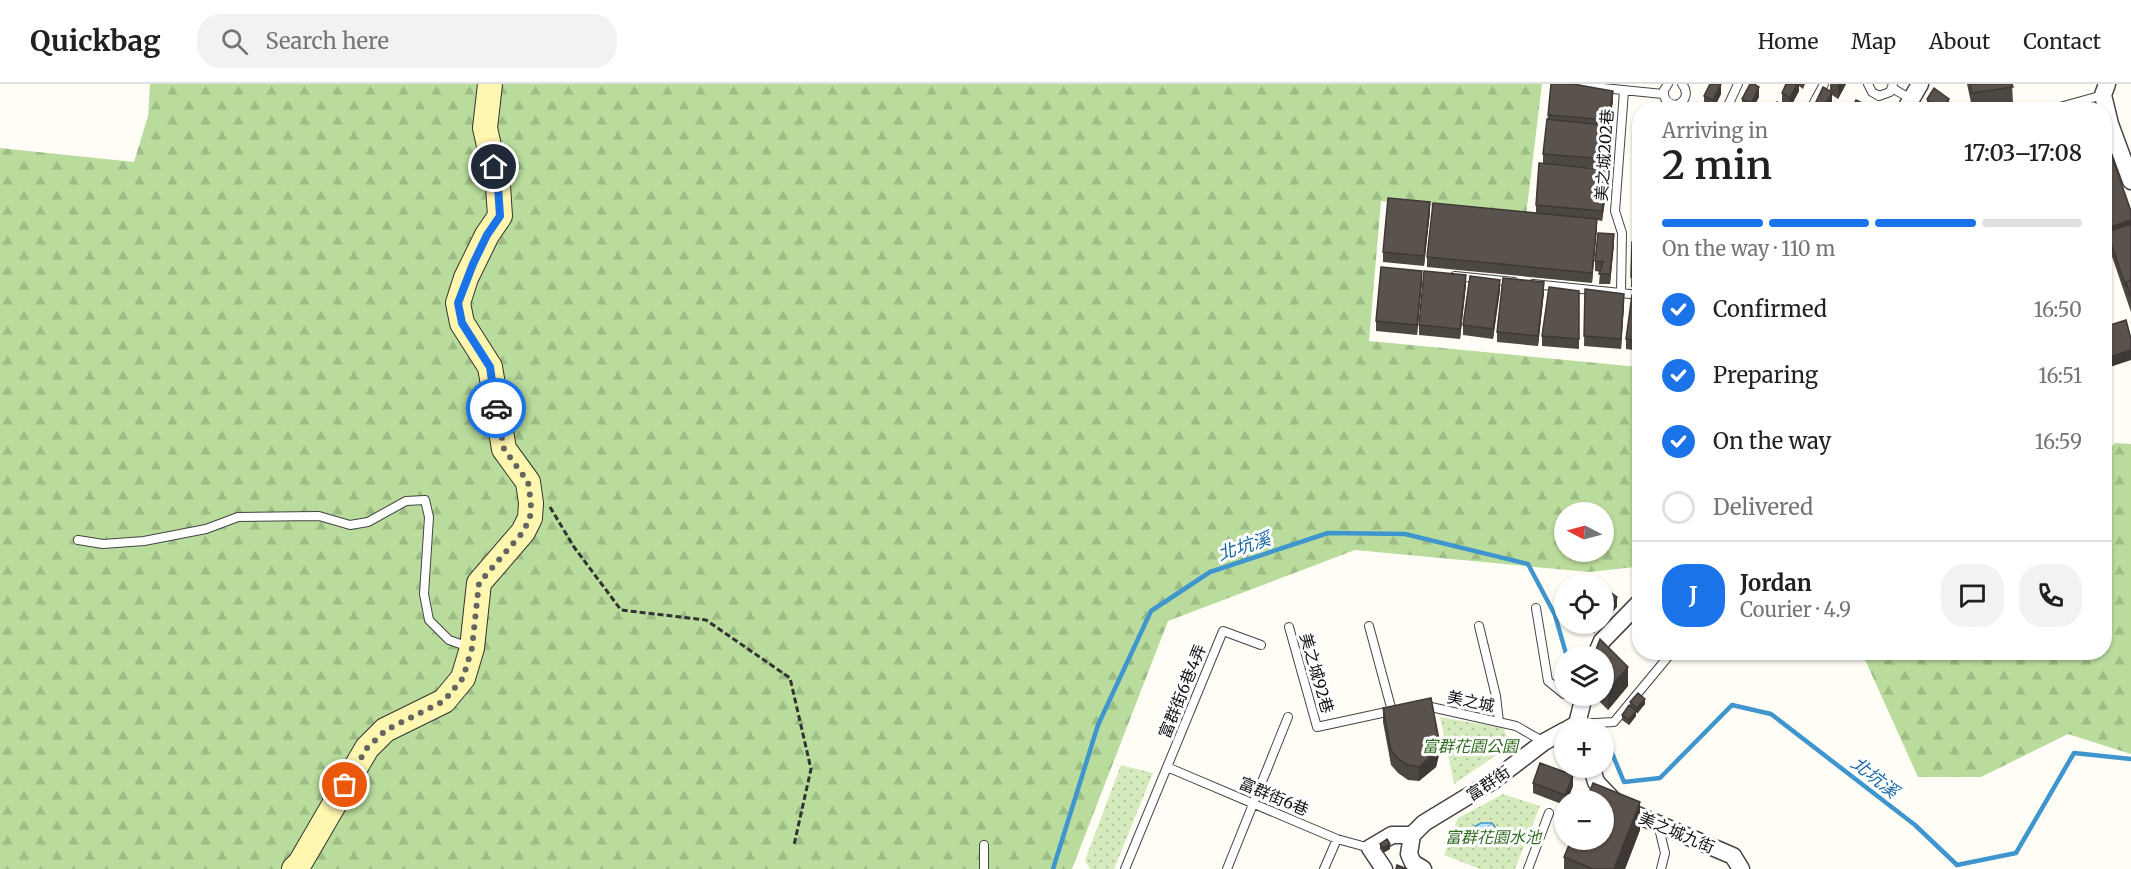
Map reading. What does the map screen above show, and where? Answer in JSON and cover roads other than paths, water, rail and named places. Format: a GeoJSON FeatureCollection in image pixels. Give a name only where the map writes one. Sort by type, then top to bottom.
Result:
{"type":"FeatureCollection","features":[{"type":"Feature","properties":{"kind":"street"},"geometry":{"type":"LineString","coordinates":[[294,869],[300,863],[367,748],[386,730],[444,701],[463,678],[472,648],[479,583],[523,532],[530,518],[531,503],[528,482],[504,449],[490,367],[462,323],[458,303],[470,270],[487,235],[500,216],[498,186],[485,129],[490,84]]}},
{"type":"Feature","properties":{"kind":"street"},"geometry":{"type":"LineString","coordinates":[[1909,102],[1920,84]]}},
{"type":"Feature","properties":{"kind":"street"},"geometry":{"type":"LineString","coordinates":[[2112,129],[2131,181]]}},
{"type":"Feature","properties":{"kind":"street"},"geometry":{"type":"LineString","coordinates":[[1600,646],[1632,610]]}},
{"type":"Feature","properties":{"kind":"street","name":"富群街"},"geometry":{"type":"LineString","coordinates":[[1370,848],[1392,835],[1412,835],[1424,823],[1493,781],[1554,737]]}},
{"type":"Feature","properties":{"kind":"street","name":"美之城九街"},"geometry":{"type":"LineString","coordinates":[[1595,778],[1596,782],[1621,807],[1734,856],[1741,869]]}},
{"type":"Feature","properties":{"kind":"street"},"geometry":{"type":"LineString","coordinates":[[1412,835],[1409,854],[1413,863],[1423,869]]}},
{"type":"Feature","properties":{"kind":"street"},"geometry":{"type":"LineString","coordinates":[[1370,848],[1384,869],[1409,854]]}},
{"type":"Feature","properties":{"kind":"lane"},"geometry":{"type":"LineString","coordinates":[[1663,94],[1668,84]]}},
{"type":"Feature","properties":{"kind":"lane"},"geometry":{"type":"LineString","coordinates":[[1730,102],[1738,84]]}},
{"type":"Feature","properties":{"kind":"lane"},"geometry":{"type":"LineString","coordinates":[[1814,102],[1824,84]]}},
{"type":"Feature","properties":{"kind":"lane"},"geometry":{"type":"LineString","coordinates":[[1868,84],[1872,92],[1879,96],[1887,94],[1893,86],[1906,102]]}},
{"type":"Feature","properties":{"kind":"lane"},"geometry":{"type":"LineString","coordinates":[[1569,85],[1624,90],[1648,88],[1663,94],[1667,102]]}},
{"type":"Feature","properties":{"kind":"lane"},"geometry":{"type":"LineString","coordinates":[[1683,102],[1686,85]]}},
{"type":"Feature","properties":{"kind":"lane"},"geometry":{"type":"LineString","coordinates":[[2070,102],[2105,89]]}},
{"type":"Feature","properties":{"kind":"lane","name":"美之城202巷"},"geometry":{"type":"LineString","coordinates":[[1621,293],[1622,233],[1615,211],[1624,90]]}},
{"type":"Feature","properties":{"kind":"lane"},"geometry":{"type":"LineString","coordinates":[[1446,275],[1632,294]]}},
{"type":"Feature","properties":{"kind":"lane"},"geometry":{"type":"LineString","coordinates":[[78,540],[103,544],[144,541],[206,529],[238,517],[320,516],[350,525],[368,522],[406,501],[425,500],[429,517],[424,594],[429,620],[449,640],[472,648]]}},
{"type":"Feature","properties":{"kind":"lane"},"geometry":{"type":"LineString","coordinates":[[1536,608],[1548,681],[1554,686]]}},
{"type":"Feature","properties":{"kind":"lane"},"geometry":{"type":"LineString","coordinates":[[1369,626],[1392,711],[1402,709]]}},
{"type":"Feature","properties":{"kind":"lane"},"geometry":{"type":"LineString","coordinates":[[1479,626],[1496,696],[1499,722]]}},
{"type":"Feature","properties":{"kind":"lane","name":"美之城92巷"},"geometry":{"type":"LineString","coordinates":[[1289,627],[1317,727],[1392,711]]}},
{"type":"Feature","properties":{"kind":"lane","name":"富群街6巷4弄"},"geometry":{"type":"LineString","coordinates":[[1167,767],[1223,631],[1261,645]]}},
{"type":"Feature","properties":{"kind":"lane"},"geometry":{"type":"LineString","coordinates":[[1614,722],[1665,660]]}},
{"type":"Feature","properties":{"kind":"lane","name":"美之城"},"geometry":{"type":"LineString","coordinates":[[1412,707],[1421,705],[1516,726],[1544,742]]}},
{"type":"Feature","properties":{"kind":"lane"},"geometry":{"type":"LineString","coordinates":[[1227,869],[1288,717]]}},
{"type":"Feature","properties":{"kind":"lane"},"geometry":{"type":"LineString","coordinates":[[1125,869],[1167,767]]}},
{"type":"Feature","properties":{"kind":"lane","name":"富群街6巷"},"geometry":{"type":"LineString","coordinates":[[1167,767],[1337,839],[1370,848]]}},
{"type":"Feature","properties":{"kind":"lane"},"geometry":{"type":"LineString","coordinates":[[1528,869],[1549,813]]}},
{"type":"Feature","properties":{"kind":"lane"},"geometry":{"type":"LineString","coordinates":[[1658,823],[1665,853],[1661,869]]}},
{"type":"Feature","properties":{"kind":"lane"},"geometry":{"type":"LineString","coordinates":[[1324,869],[1337,839]]}},
{"type":"Feature","properties":{"kind":"lane"},"geometry":{"type":"LineString","coordinates":[[984,845],[984,869]]}},
{"type":"Feature","properties":{"kind":"water"},"geometry":{"type":"Polygon","coordinates":[[[1481,823],[1492,823],[1495,827],[1492,838],[1486,844],[1479,843],[1472,835],[1474,827],[1481,823]]]}},
{"type":"Feature","properties":{"kind":"waterway","name":"北坑溪"},"geometry":{"type":"LineString","coordinates":[[1053,869],[1098,725],[1151,611],[1210,572],[1328,533],[1405,534],[1528,564],[1555,615],[1564,646]]}},
{"type":"Feature","properties":{"kind":"waterway","name":"北坑溪"},"geometry":{"type":"LineString","coordinates":[[1614,758],[1624,782],[1660,778],[1732,705],[1771,714],[1915,825],[1957,865],[2016,853],[2074,753],[2131,759]]}},
{"type":"Feature","properties":{"kind":"park label","name":"富群花園公園"},"geometry":{"type":"Point","coordinates":[1470,746]}},
{"type":"Feature","properties":{"kind":"park label","name":"富群花園水池"},"geometry":{"type":"Point","coordinates":[1493,837]}}]}
